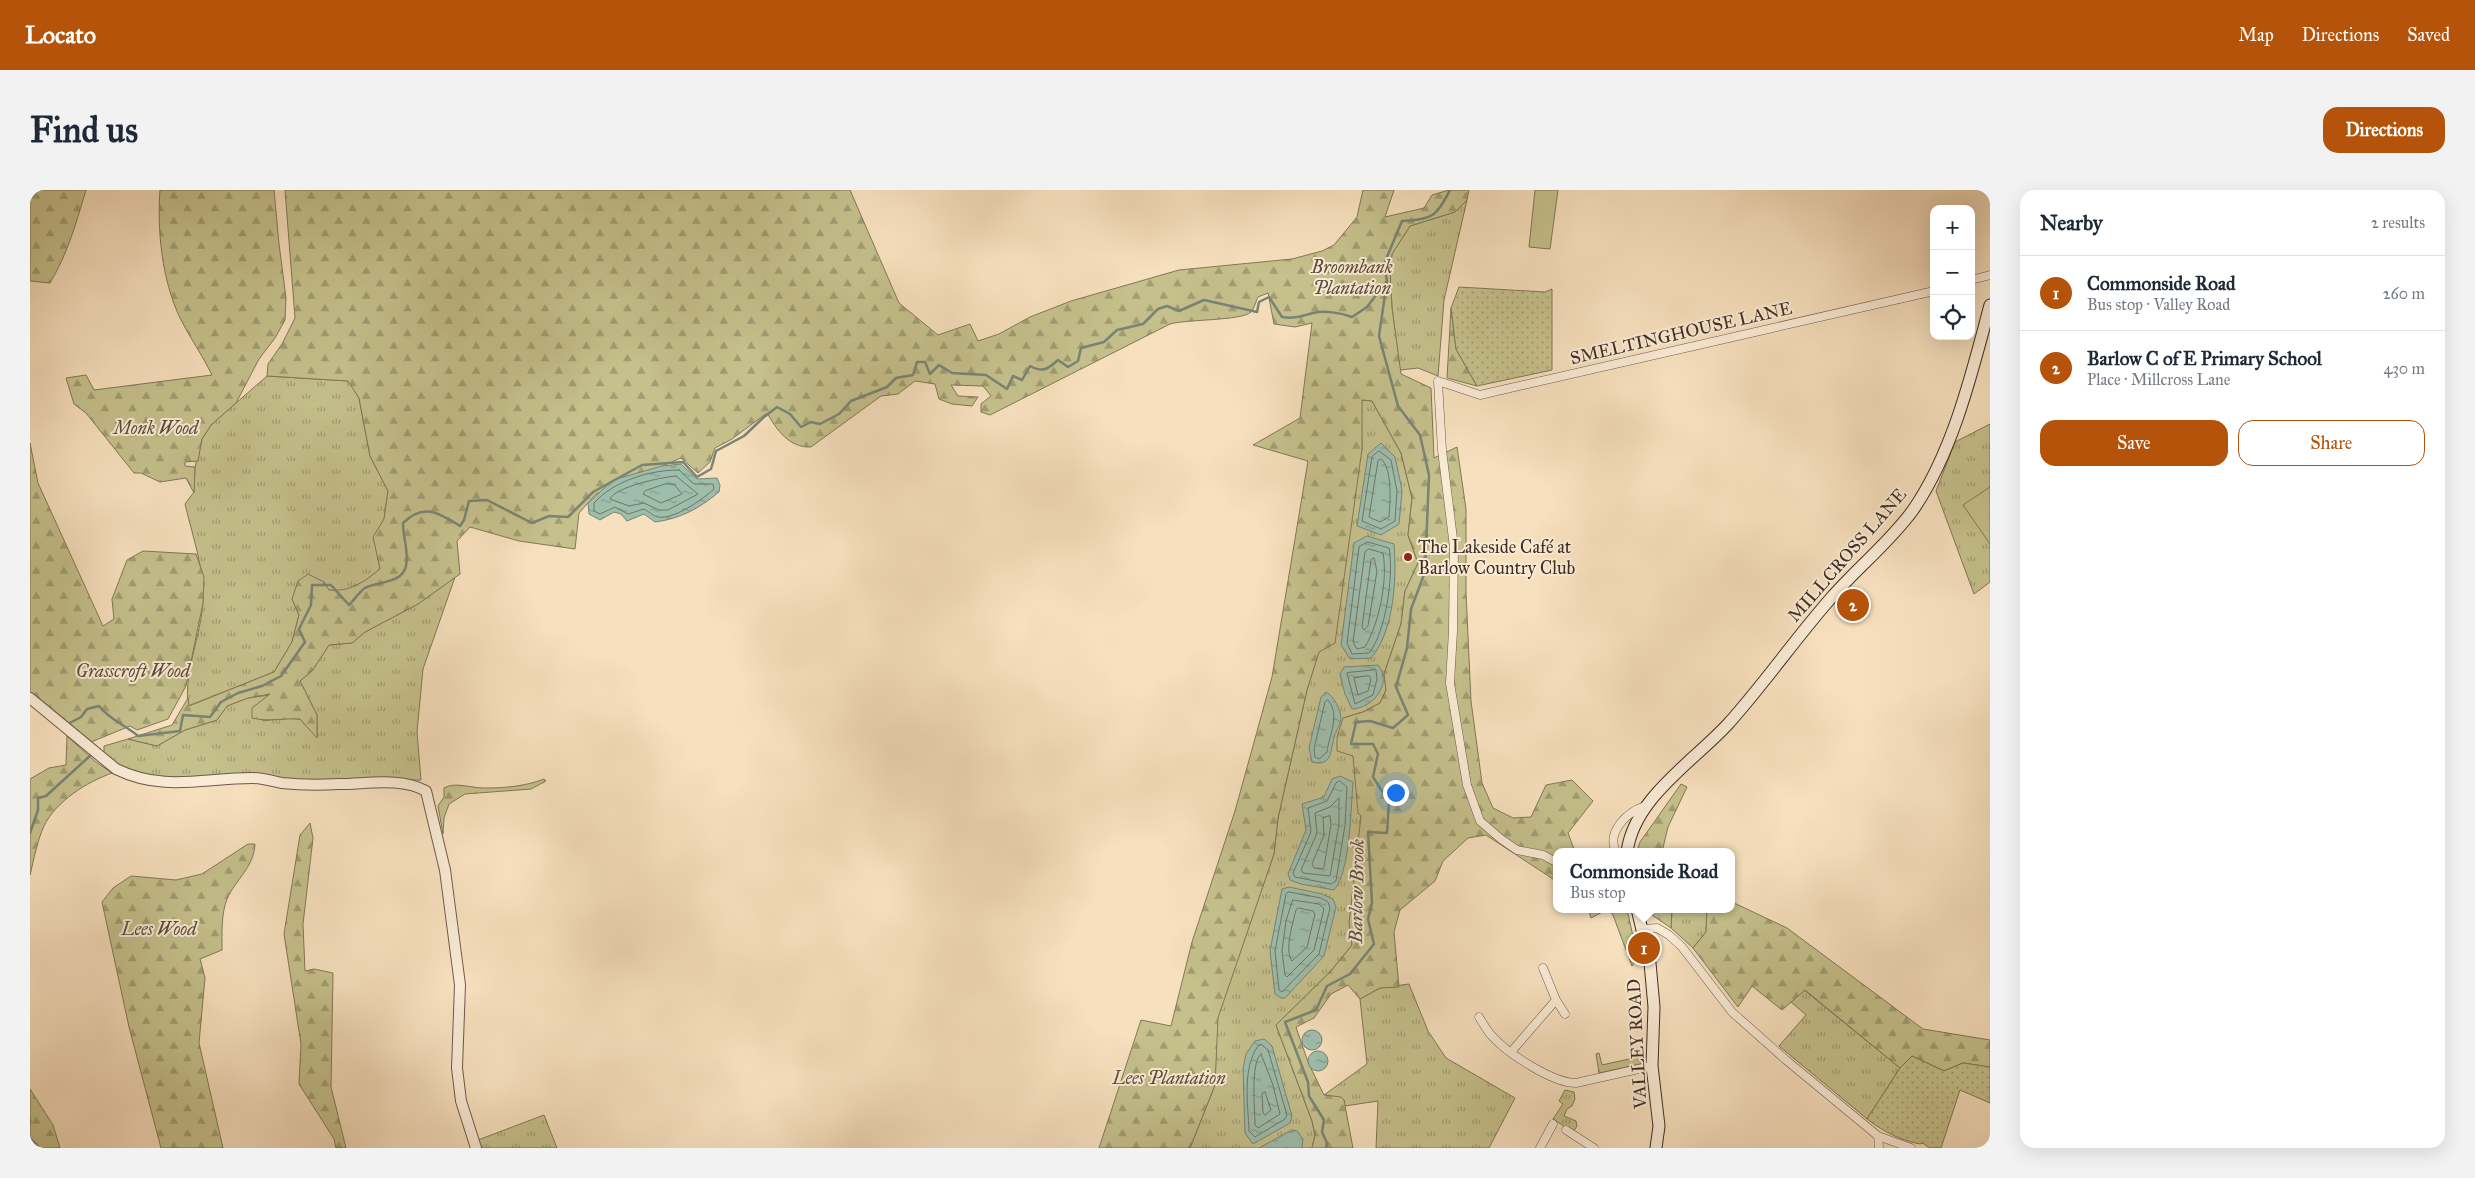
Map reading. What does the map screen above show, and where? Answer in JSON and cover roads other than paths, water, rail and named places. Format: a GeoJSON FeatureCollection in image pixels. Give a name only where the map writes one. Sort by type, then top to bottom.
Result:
{"type":"FeatureCollection","features":[{"type":"Feature","properties":{"kind":"main road","name":"MILLCROSS LANE"},"geometry":{"type":"LineString","coordinates":[[1645,806],[1728,724],[1828,602],[1854,572],[1901,526],[1918,502],[1930,482],[1943,453],[1972,377],[1990,306]]}},
{"type":"Feature","properties":{"kind":"main road"},"geometry":{"type":"LineString","coordinates":[[1628,848],[1635,823],[1645,806]]}},
{"type":"Feature","properties":{"kind":"main road","name":"VALLEY ROAD"},"geometry":{"type":"LineString","coordinates":[[1639,913],[1650,968],[1654,1007],[1652,1066],[1659,1126],[1656,1148]]}},
{"type":"Feature","properties":{"kind":"street"},"geometry":{"type":"LineString","coordinates":[[1975,279],[1990,275]]}},
{"type":"Feature","properties":{"kind":"street","name":"SMELTINGHOUSE LANE"},"geometry":{"type":"LineString","coordinates":[[1553,860],[1543,855],[1517,850],[1500,839],[1480,821],[1467,785],[1450,683],[1454,631],[1454,547],[1442,450],[1438,381],[1480,395],[1930,292]]}},
{"type":"Feature","properties":{"kind":"street"},"geometry":{"type":"LineString","coordinates":[[30,698],[116,769],[127,774],[162,783],[252,778],[300,783],[399,783],[417,786],[426,790],[445,870],[460,985],[457,1068],[461,1101],[476,1148]]}},
{"type":"Feature","properties":{"kind":"street"},"geometry":{"type":"LineString","coordinates":[[1614,848],[1614,833],[1621,823],[1633,810],[1645,806]]}},
{"type":"Feature","properties":{"kind":"street"},"geometry":{"type":"LineString","coordinates":[[1643,929],[1657,928],[1669,935],[1682,948],[1732,1012],[1786,1060],[1878,1136],[1911,1148]]}},
{"type":"Feature","properties":{"kind":"street"},"geometry":{"type":"LineString","coordinates":[[1543,968],[1556,1000],[1565,1014]]}},
{"type":"Feature","properties":{"kind":"street"},"geometry":{"type":"LineString","coordinates":[[1512,1052],[1556,1000]]}},
{"type":"Feature","properties":{"kind":"street"},"geometry":{"type":"LineString","coordinates":[[1479,1016],[1491,1036],[1548,1076],[1565,1083],[1576,1083],[1652,1066]]}},
{"type":"Feature","properties":{"kind":"street"},"geometry":{"type":"LineString","coordinates":[[1540,1148],[1553,1124]]}},
{"type":"Feature","properties":{"kind":"street"},"geometry":{"type":"LineString","coordinates":[[1566,1130],[1594,1148]]}},
{"type":"Feature","properties":{"kind":"street"},"geometry":{"type":"LineString","coordinates":[[1878,1136],[1879,1148]]}},
{"type":"Feature","properties":{"kind":"water"},"geometry":{"type":"Polygon","coordinates":[[[1381,443],[1395,457],[1402,490],[1399,524],[1381,535],[1357,526],[1368,454],[1381,443]]]}},
{"type":"Feature","properties":{"kind":"water"},"geometry":{"type":"Polygon","coordinates":[[[681,464],[697,479],[717,478],[720,485],[719,492],[689,512],[664,521],[655,522],[644,514],[627,521],[621,514],[614,512],[600,520],[589,514],[588,503],[613,480],[662,466],[681,464]]]}},
{"type":"Feature","properties":{"kind":"water"},"geometry":{"type":"Polygon","coordinates":[[[1367,536],[1394,544],[1395,572],[1392,604],[1385,634],[1371,658],[1350,659],[1341,645],[1354,543],[1367,536]]]}},
{"type":"Feature","properties":{"kind":"water"},"geometry":{"type":"Polygon","coordinates":[[[1378,665],[1382,672],[1383,680],[1379,694],[1360,708],[1352,709],[1345,694],[1340,674],[1344,667],[1378,665]]]}},
{"type":"Feature","properties":{"kind":"water"},"geometry":{"type":"Polygon","coordinates":[[[1326,692],[1332,697],[1340,712],[1340,724],[1327,760],[1319,763],[1312,762],[1309,748],[1321,697],[1326,692]]]}},
{"type":"Feature","properties":{"kind":"water"},"geometry":{"type":"Polygon","coordinates":[[[1340,776],[1353,782],[1347,855],[1339,882],[1334,890],[1290,880],[1288,874],[1306,830],[1302,804],[1324,797],[1332,779],[1340,776]]]}},
{"type":"Feature","properties":{"kind":"water"},"geometry":{"type":"Polygon","coordinates":[[[1289,887],[1322,894],[1333,899],[1336,907],[1324,956],[1285,998],[1281,998],[1275,994],[1270,951],[1282,889],[1289,887]]]}},
{"type":"Feature","properties":{"kind":"water"},"geometry":{"type":"Polygon","coordinates":[[[1312,1030],[1319,1033],[1322,1040],[1319,1047],[1312,1050],[1305,1047],[1302,1040],[1305,1033],[1312,1030]]]}},
{"type":"Feature","properties":{"kind":"water"},"geometry":{"type":"Polygon","coordinates":[[[1264,1039],[1272,1046],[1292,1116],[1290,1123],[1253,1144],[1245,1133],[1243,1069],[1246,1054],[1255,1041],[1264,1039]]]}},
{"type":"Feature","properties":{"kind":"water"},"geometry":{"type":"Polygon","coordinates":[[[1318,1051],[1325,1054],[1328,1061],[1325,1068],[1318,1071],[1311,1068],[1308,1061],[1311,1054],[1318,1051]]]}},
{"type":"Feature","properties":{"kind":"water"},"geometry":{"type":"Polygon","coordinates":[[[1292,1130],[1297,1131],[1303,1139],[1302,1148],[1259,1148],[1292,1130]]]}},
{"type":"Feature","properties":{"kind":"waterway","name":"Barlow Brook"},"geometry":{"type":"LineString","coordinates":[[1326,1148],[1327,1143],[1322,1132],[1324,1120],[1309,1096],[1308,1082],[1285,1022],[1316,1010],[1327,986],[1350,974],[1374,944],[1368,919],[1372,903],[1368,832],[1387,833],[1389,802],[1373,777],[1378,754],[1373,744],[1351,744],[1356,722],[1370,721],[1393,728],[1408,715],[1396,687],[1407,648],[1411,609],[1425,572],[1429,475],[1420,435],[1398,406],[1379,336],[1387,281],[1384,264],[1402,221],[1427,218],[1432,215],[1441,207],[1450,190]]}},
{"type":"Feature","properties":{"kind":"waterway"},"geometry":{"type":"LineString","coordinates":[[66,725],[81,717],[87,709],[99,706],[108,715],[138,736],[180,731],[183,715],[210,717],[221,702],[238,693],[262,686],[281,676],[305,642],[299,629],[311,605],[312,585],[331,585],[349,605],[365,588],[400,576],[404,572],[407,560],[403,523],[417,513],[424,511],[438,514],[460,526],[464,520],[469,501],[487,500],[532,523],[549,516],[568,517],[593,492],[642,465],[683,462],[697,477],[711,469],[716,451],[744,436],[777,407],[790,414],[801,427],[811,422],[820,424],[839,414],[851,401],[887,387],[896,378],[913,375],[917,362],[925,362],[930,374],[939,365],[952,373],[986,375],[1007,389],[1013,376],[1022,380],[1030,366],[1042,370],[1058,360],[1068,367],[1078,361],[1081,348],[1104,342],[1117,330],[1143,324],[1158,309],[1167,306],[1179,311],[1204,300],[1257,312],[1259,302],[1269,297],[1282,317],[1287,318],[1323,312],[1338,313],[1352,317],[1367,307],[1387,281]]}},
{"type":"Feature","properties":{"kind":"waterway"},"geometry":{"type":"LineString","coordinates":[[30,833],[38,810],[38,798],[46,796],[92,754]]}},
{"type":"Feature","properties":{"kind":"waterway"},"geometry":{"type":"LineString","coordinates":[[30,1138],[39,1148]]}},
{"type":"Feature","properties":{"kind":"place","name":"The Lakeside Café at Barlow Country Club"},"geometry":{"type":"Point","coordinates":[1408,557]}},
{"type":"Feature","properties":{"kind":"place","name":"Barlow C of E Primary School"},"geometry":{"type":"Point","coordinates":[1853,605]}},
{"type":"Feature","properties":{"kind":"place","name":"Commonside Road"},"geometry":{"type":"Point","coordinates":[1644,948]}},
{"type":"Feature","properties":{"kind":"park label","name":"Broombank Plantation"},"geometry":{"type":"Point","coordinates":[1352,277]}},
{"type":"Feature","properties":{"kind":"park label","name":"Monk Wood"},"geometry":{"type":"Point","coordinates":[156,428]}},
{"type":"Feature","properties":{"kind":"park label","name":"Grasscroft Wood"},"geometry":{"type":"Point","coordinates":[133,671]}},
{"type":"Feature","properties":{"kind":"park label","name":"Lees Wood"},"geometry":{"type":"Point","coordinates":[159,929]}},
{"type":"Feature","properties":{"kind":"park label","name":"Lees Plantation"},"geometry":{"type":"Point","coordinates":[1169,1078]}}]}
